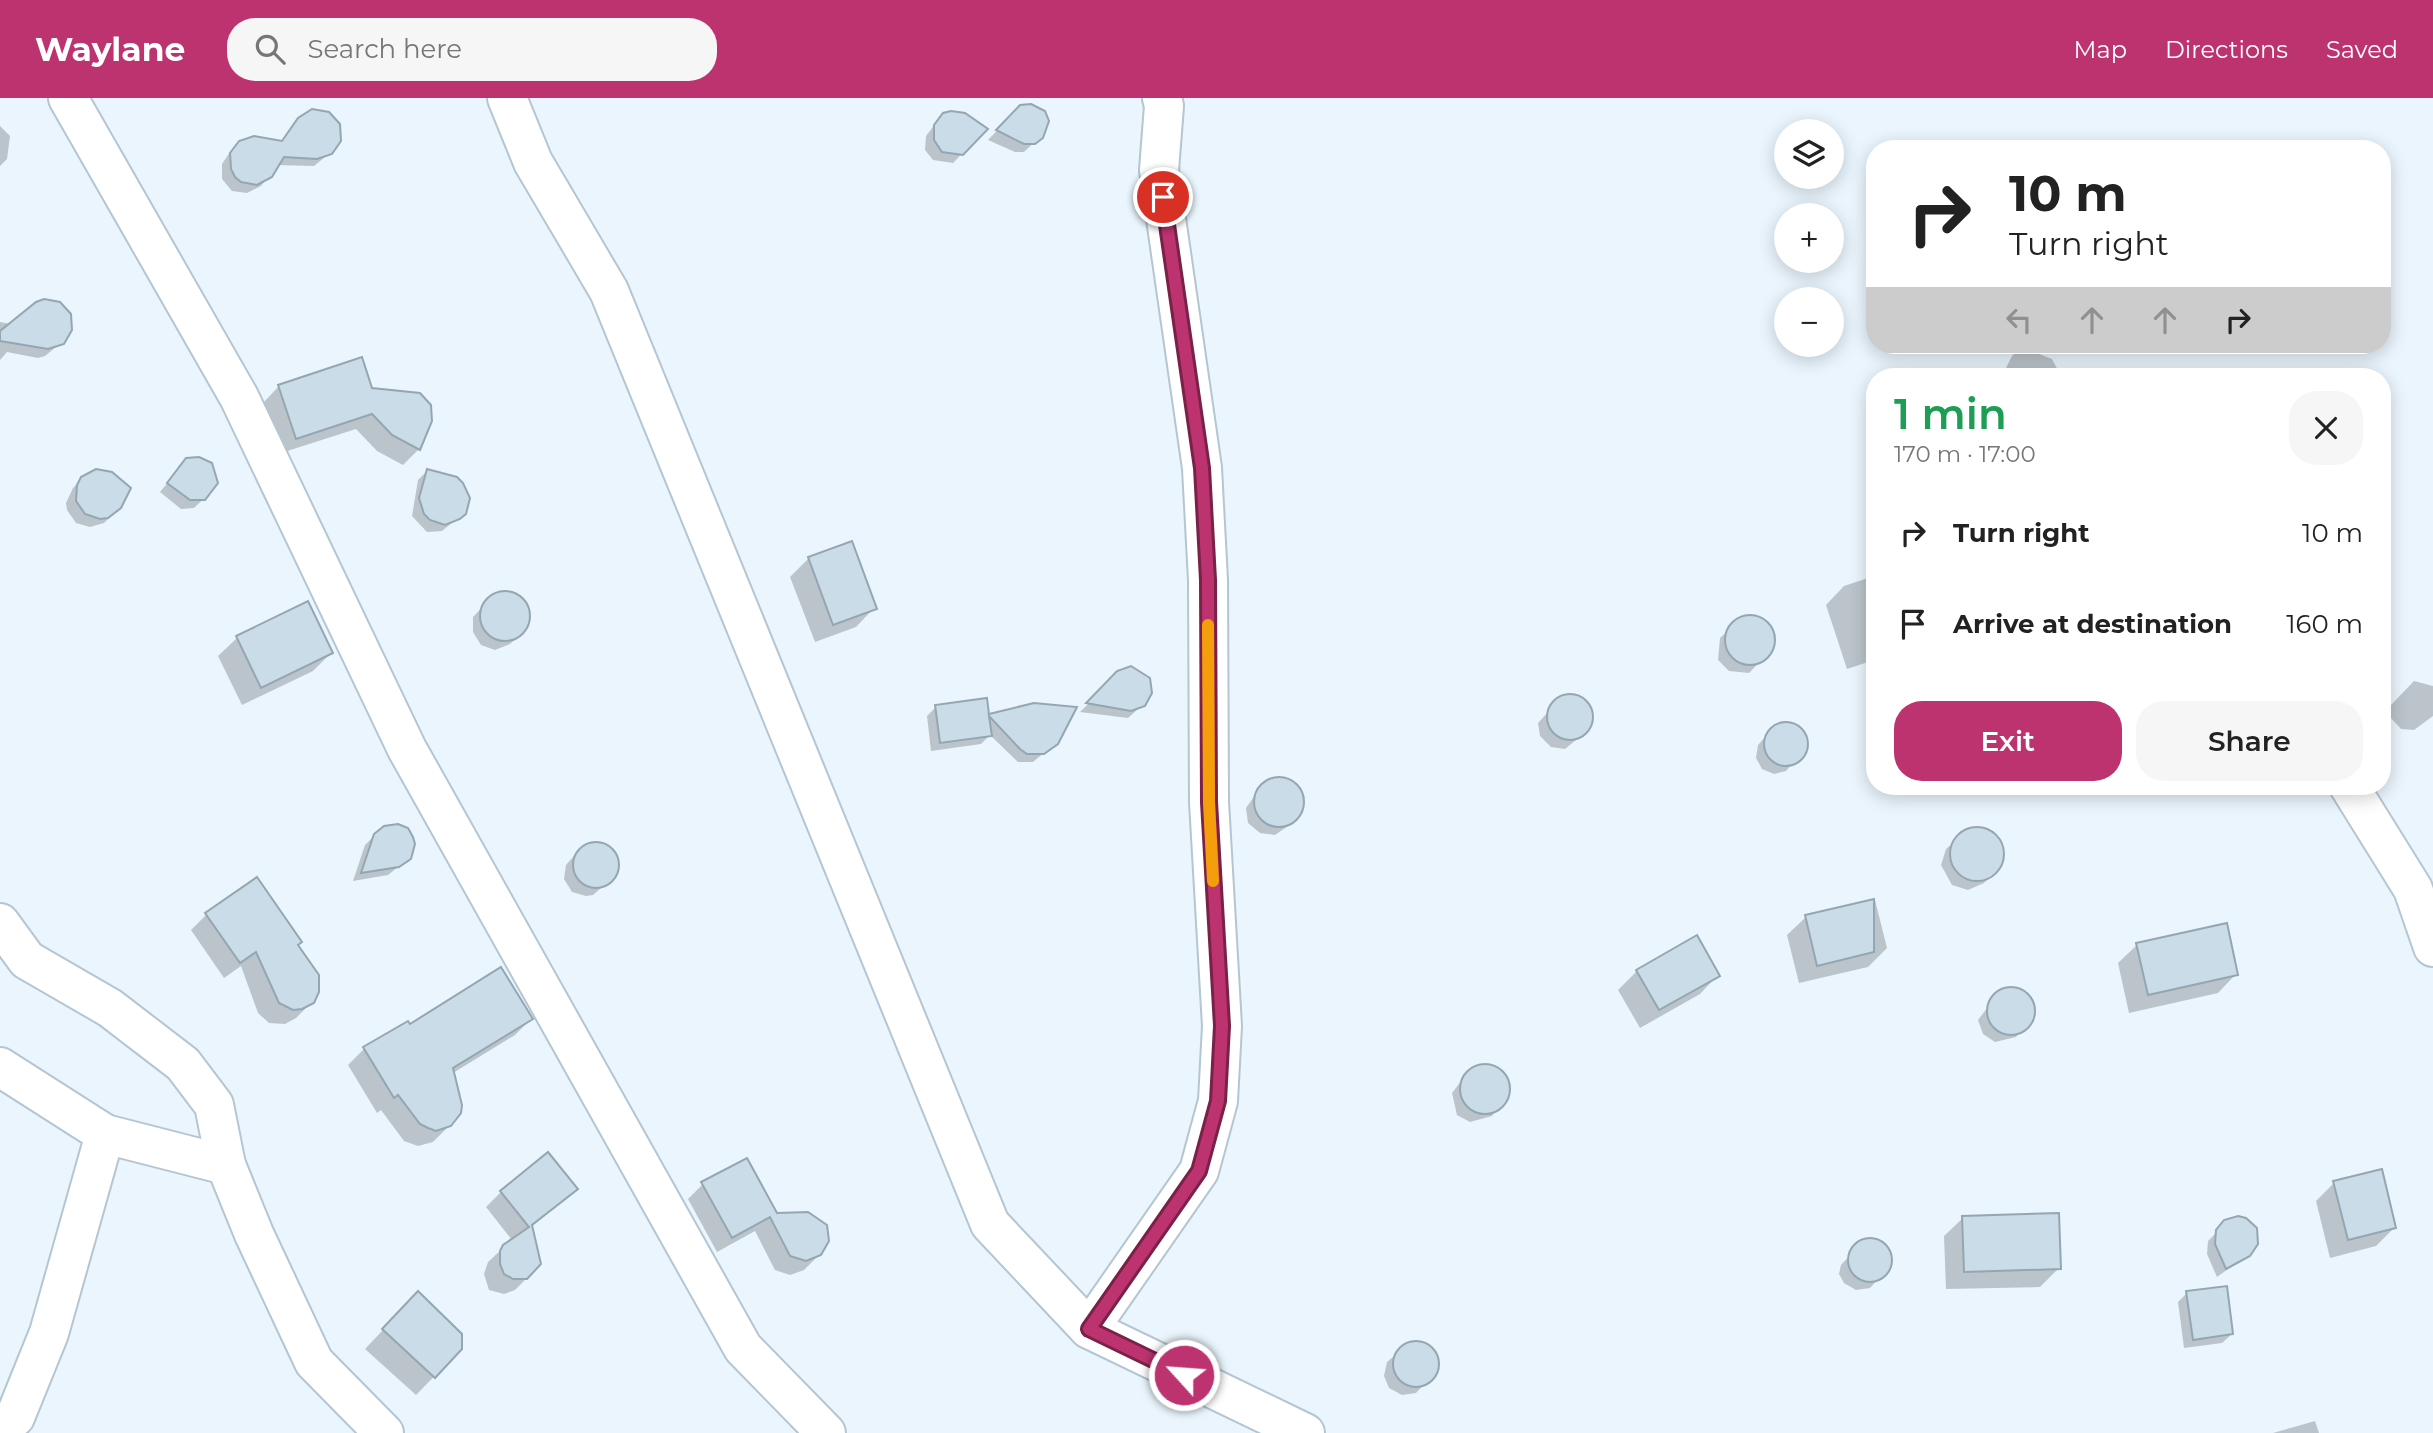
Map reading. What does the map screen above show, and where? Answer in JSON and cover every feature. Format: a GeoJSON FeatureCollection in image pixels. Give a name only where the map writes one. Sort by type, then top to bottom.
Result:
{"type":"FeatureCollection","features":[{"type":"Feature","properties":{"kind":"street"},"geometry":{"type":"LineString","coordinates":[[68,98],[239,397],[407,749],[743,1348],[826,1433]]}},
{"type":"Feature","properties":{"kind":"street"},"geometry":{"type":"LineString","coordinates":[[507,98],[533,162],[614,303],[990,1224],[1089,1329],[1305,1433]]}},
{"type":"Feature","properties":{"kind":"street"},"geometry":{"type":"LineString","coordinates":[[1089,1329],[1199,1171],[1218,1101],[1222,1026],[1209,802],[1208,580],[1202,468],[1159,170],[1164,106],[1162,98]]}},
{"type":"Feature","properties":{"kind":"street"},"geometry":{"type":"LineString","coordinates":[[2355,795],[2413,889],[2433,947]]}},
{"type":"Feature","properties":{"kind":"street"},"geometry":{"type":"LineString","coordinates":[[0,923],[27,960],[110,1008],[183,1064],[214,1105],[226,1166],[254,1234],[314,1362],[384,1433]]}},
{"type":"Feature","properties":{"kind":"street"},"geometry":{"type":"LineString","coordinates":[[0,1067],[106,1134],[226,1166]]}},
{"type":"Feature","properties":{"kind":"street"},"geometry":{"type":"LineString","coordinates":[[0,1423],[15,1417],[49,1333],[106,1134]]}},
{"type":"Feature","properties":{"kind":"building"},"geometry":{"type":"Polygon","coordinates":[[[1031,104],[1045,111],[1049,121],[1043,138],[1035,144],[1024,144],[996,130],[1020,105],[1031,104]]]}},
{"type":"Feature","properties":{"kind":"building"},"geometry":{"type":"Polygon","coordinates":[[[312,109],[329,112],[340,124],[341,141],[332,154],[317,159],[284,157],[272,177],[257,185],[241,182],[235,177],[231,169],[230,153],[239,141],[254,136],[282,141],[298,118],[312,109]]]}},
{"type":"Feature","properties":{"kind":"building"},"geometry":{"type":"Polygon","coordinates":[[[943,113],[965,113],[988,129],[963,155],[942,152],[934,140],[934,125],[943,113]]]}},
{"type":"Feature","properties":{"kind":"building"},"geometry":{"type":"Polygon","coordinates":[[[44,299],[60,302],[71,314],[72,330],[64,344],[48,349],[0,341],[0,331],[36,302],[44,299]]]}},
{"type":"Feature","properties":{"kind":"building"},"geometry":{"type":"Polygon","coordinates":[[[362,357],[372,388],[420,393],[431,405],[432,421],[420,450],[392,435],[372,414],[296,439],[278,385],[362,357]]]}},
{"type":"Feature","properties":{"kind":"building"},"geometry":{"type":"Polygon","coordinates":[[[199,457],[212,463],[218,483],[205,500],[190,500],[167,483],[186,458],[199,457]]]}},
{"type":"Feature","properties":{"kind":"building"},"geometry":{"type":"Polygon","coordinates":[[[96,469],[112,472],[131,488],[121,508],[108,518],[100,519],[85,514],[76,501],[77,485],[81,477],[96,469]]]}},
{"type":"Feature","properties":{"kind":"building"},"geometry":{"type":"Polygon","coordinates":[[[427,469],[457,477],[463,483],[470,498],[466,514],[460,519],[445,525],[430,520],[424,514],[419,498],[427,469]]]}},
{"type":"Feature","properties":{"kind":"building"},"geometry":{"type":"Polygon","coordinates":[[[852,541],[877,609],[833,625],[808,557],[852,541]]]}},
{"type":"Feature","properties":{"kind":"building"},"geometry":{"type":"Polygon","coordinates":[[[505,591],[523,598],[530,616],[523,634],[505,641],[487,634],[480,616],[487,598],[505,591]]]}},
{"type":"Feature","properties":{"kind":"building"},"geometry":{"type":"Polygon","coordinates":[[[308,601],[333,653],[261,688],[236,636],[308,601]]]}},
{"type":"Feature","properties":{"kind":"building"},"geometry":{"type":"Polygon","coordinates":[[[1750,615],[1768,622],[1775,640],[1768,658],[1750,665],[1732,658],[1725,640],[1732,622],[1750,615]]]}},
{"type":"Feature","properties":{"kind":"building"},"geometry":{"type":"Polygon","coordinates":[[[1131,666],[1150,678],[1152,693],[1145,706],[1131,711],[1086,703],[1117,671],[1131,666]]]}},
{"type":"Feature","properties":{"kind":"building"},"geometry":{"type":"Polygon","coordinates":[[[1570,694],[1579,695],[1586,701],[1592,708],[1592,726],[1586,733],[1579,739],[1570,740],[1561,739],[1554,733],[1548,726],[1547,717],[1548,708],[1554,701],[1561,695],[1570,694]]]}},
{"type":"Feature","properties":{"kind":"building"},"geometry":{"type":"Polygon","coordinates":[[[987,698],[989,714],[1034,703],[1077,707],[1058,744],[1044,754],[1027,754],[989,716],[992,736],[940,743],[935,705],[987,698]]]}},
{"type":"Feature","properties":{"kind":"building"},"geometry":{"type":"Polygon","coordinates":[[[1786,722],[1801,729],[1808,744],[1801,759],[1786,766],[1771,759],[1764,744],[1771,729],[1786,722]]]}},
{"type":"Feature","properties":{"kind":"building"},"geometry":{"type":"Polygon","coordinates":[[[1279,777],[1297,784],[1304,802],[1297,820],[1279,827],[1261,820],[1254,802],[1261,784],[1279,777]]]}},
{"type":"Feature","properties":{"kind":"building"},"geometry":{"type":"Polygon","coordinates":[[[398,824],[408,828],[413,837],[415,844],[411,859],[399,867],[361,873],[374,834],[384,826],[398,824]]]}},
{"type":"Feature","properties":{"kind":"building"},"geometry":{"type":"Polygon","coordinates":[[[1977,827],[1996,835],[2004,854],[1996,873],[1977,881],[1958,873],[1950,854],[1958,835],[1977,827]]]}},
{"type":"Feature","properties":{"kind":"building"},"geometry":{"type":"Polygon","coordinates":[[[596,842],[613,848],[619,865],[613,882],[596,888],[579,882],[573,865],[579,848],[596,842]]]}},
{"type":"Feature","properties":{"kind":"building"},"geometry":{"type":"Polygon","coordinates":[[[257,877],[302,942],[298,945],[319,975],[319,992],[314,1003],[302,1009],[293,1010],[279,1003],[256,952],[240,963],[205,913],[257,877]]]}},
{"type":"Feature","properties":{"kind":"building"},"geometry":{"type":"Polygon","coordinates":[[[1874,899],[1874,952],[1817,966],[1805,915],[1874,899]]]}},
{"type":"Feature","properties":{"kind":"building"},"geometry":{"type":"Polygon","coordinates":[[[2227,923],[2238,975],[2148,995],[2136,943],[2227,923]]]}},
{"type":"Feature","properties":{"kind":"building"},"geometry":{"type":"Polygon","coordinates":[[[1697,935],[1720,976],[1659,1010],[1636,970],[1697,935]]]}},
{"type":"Feature","properties":{"kind":"building"},"geometry":{"type":"Polygon","coordinates":[[[501,967],[533,1019],[453,1068],[462,1105],[461,1113],[451,1126],[436,1131],[428,1128],[420,1124],[398,1095],[394,1098],[363,1047],[408,1021],[410,1024],[501,967]]]}},
{"type":"Feature","properties":{"kind":"building"},"geometry":{"type":"Polygon","coordinates":[[[2011,987],[2028,994],[2035,1011],[2028,1028],[2011,1035],[1994,1028],[1987,1011],[1994,994],[2011,987]]]}},
{"type":"Feature","properties":{"kind":"building"},"geometry":{"type":"Polygon","coordinates":[[[1485,1064],[1503,1071],[1510,1089],[1503,1107],[1485,1114],[1467,1107],[1460,1089],[1467,1071],[1485,1064]]]}},
{"type":"Feature","properties":{"kind":"building"},"geometry":{"type":"Polygon","coordinates":[[[548,1152],[578,1189],[532,1225],[541,1264],[527,1279],[513,1279],[504,1274],[500,1264],[500,1251],[503,1245],[529,1227],[500,1191],[548,1152]]]}},
{"type":"Feature","properties":{"kind":"building"},"geometry":{"type":"Polygon","coordinates":[[[747,1158],[777,1213],[808,1212],[827,1225],[829,1241],[821,1255],[806,1261],[790,1256],[770,1217],[732,1238],[701,1182],[747,1158]]]}},
{"type":"Feature","properties":{"kind":"building"},"geometry":{"type":"Polygon","coordinates":[[[2382,1169],[2396,1228],[2348,1240],[2333,1181],[2382,1169]]]}},
{"type":"Feature","properties":{"kind":"building"},"geometry":{"type":"Polygon","coordinates":[[[2059,1213],[2061,1269],[1964,1272],[1962,1216],[2059,1213]]]}},
{"type":"Feature","properties":{"kind":"building"},"geometry":{"type":"Polygon","coordinates":[[[2238,1216],[2246,1218],[2257,1228],[2258,1244],[2250,1256],[2226,1269],[2215,1244],[2216,1230],[2224,1220],[2238,1216]]]}},
{"type":"Feature","properties":{"kind":"building"},"geometry":{"type":"Polygon","coordinates":[[[1870,1238],[1885,1245],[1892,1260],[1885,1275],[1870,1282],[1855,1275],[1848,1260],[1855,1245],[1870,1238]]]}},
{"type":"Feature","properties":{"kind":"building"},"geometry":{"type":"Polygon","coordinates":[[[2227,1286],[2233,1334],[2193,1340],[2186,1291],[2227,1286]]]}},
{"type":"Feature","properties":{"kind":"building"},"geometry":{"type":"Polygon","coordinates":[[[418,1291],[462,1334],[462,1349],[435,1378],[382,1329],[418,1291]]]}},
{"type":"Feature","properties":{"kind":"building"},"geometry":{"type":"Polygon","coordinates":[[[1416,1341],[1433,1347],[1439,1364],[1433,1381],[1416,1387],[1399,1381],[1393,1364],[1399,1347],[1416,1341]]]}},
{"type":"Feature","properties":{"kind":"slow traffic"},"geometry":{"type":"LineString","coordinates":[[1208,625],[1209,802],[1213,881]]}},
{"type":"Feature","properties":{"kind":"route"},"geometry":{"type":"LineString","coordinates":[[1163,197],[1202,468],[1208,580],[1209,802],[1222,1026],[1218,1101],[1199,1171],[1089,1329],[1184,1375]]}}]}
